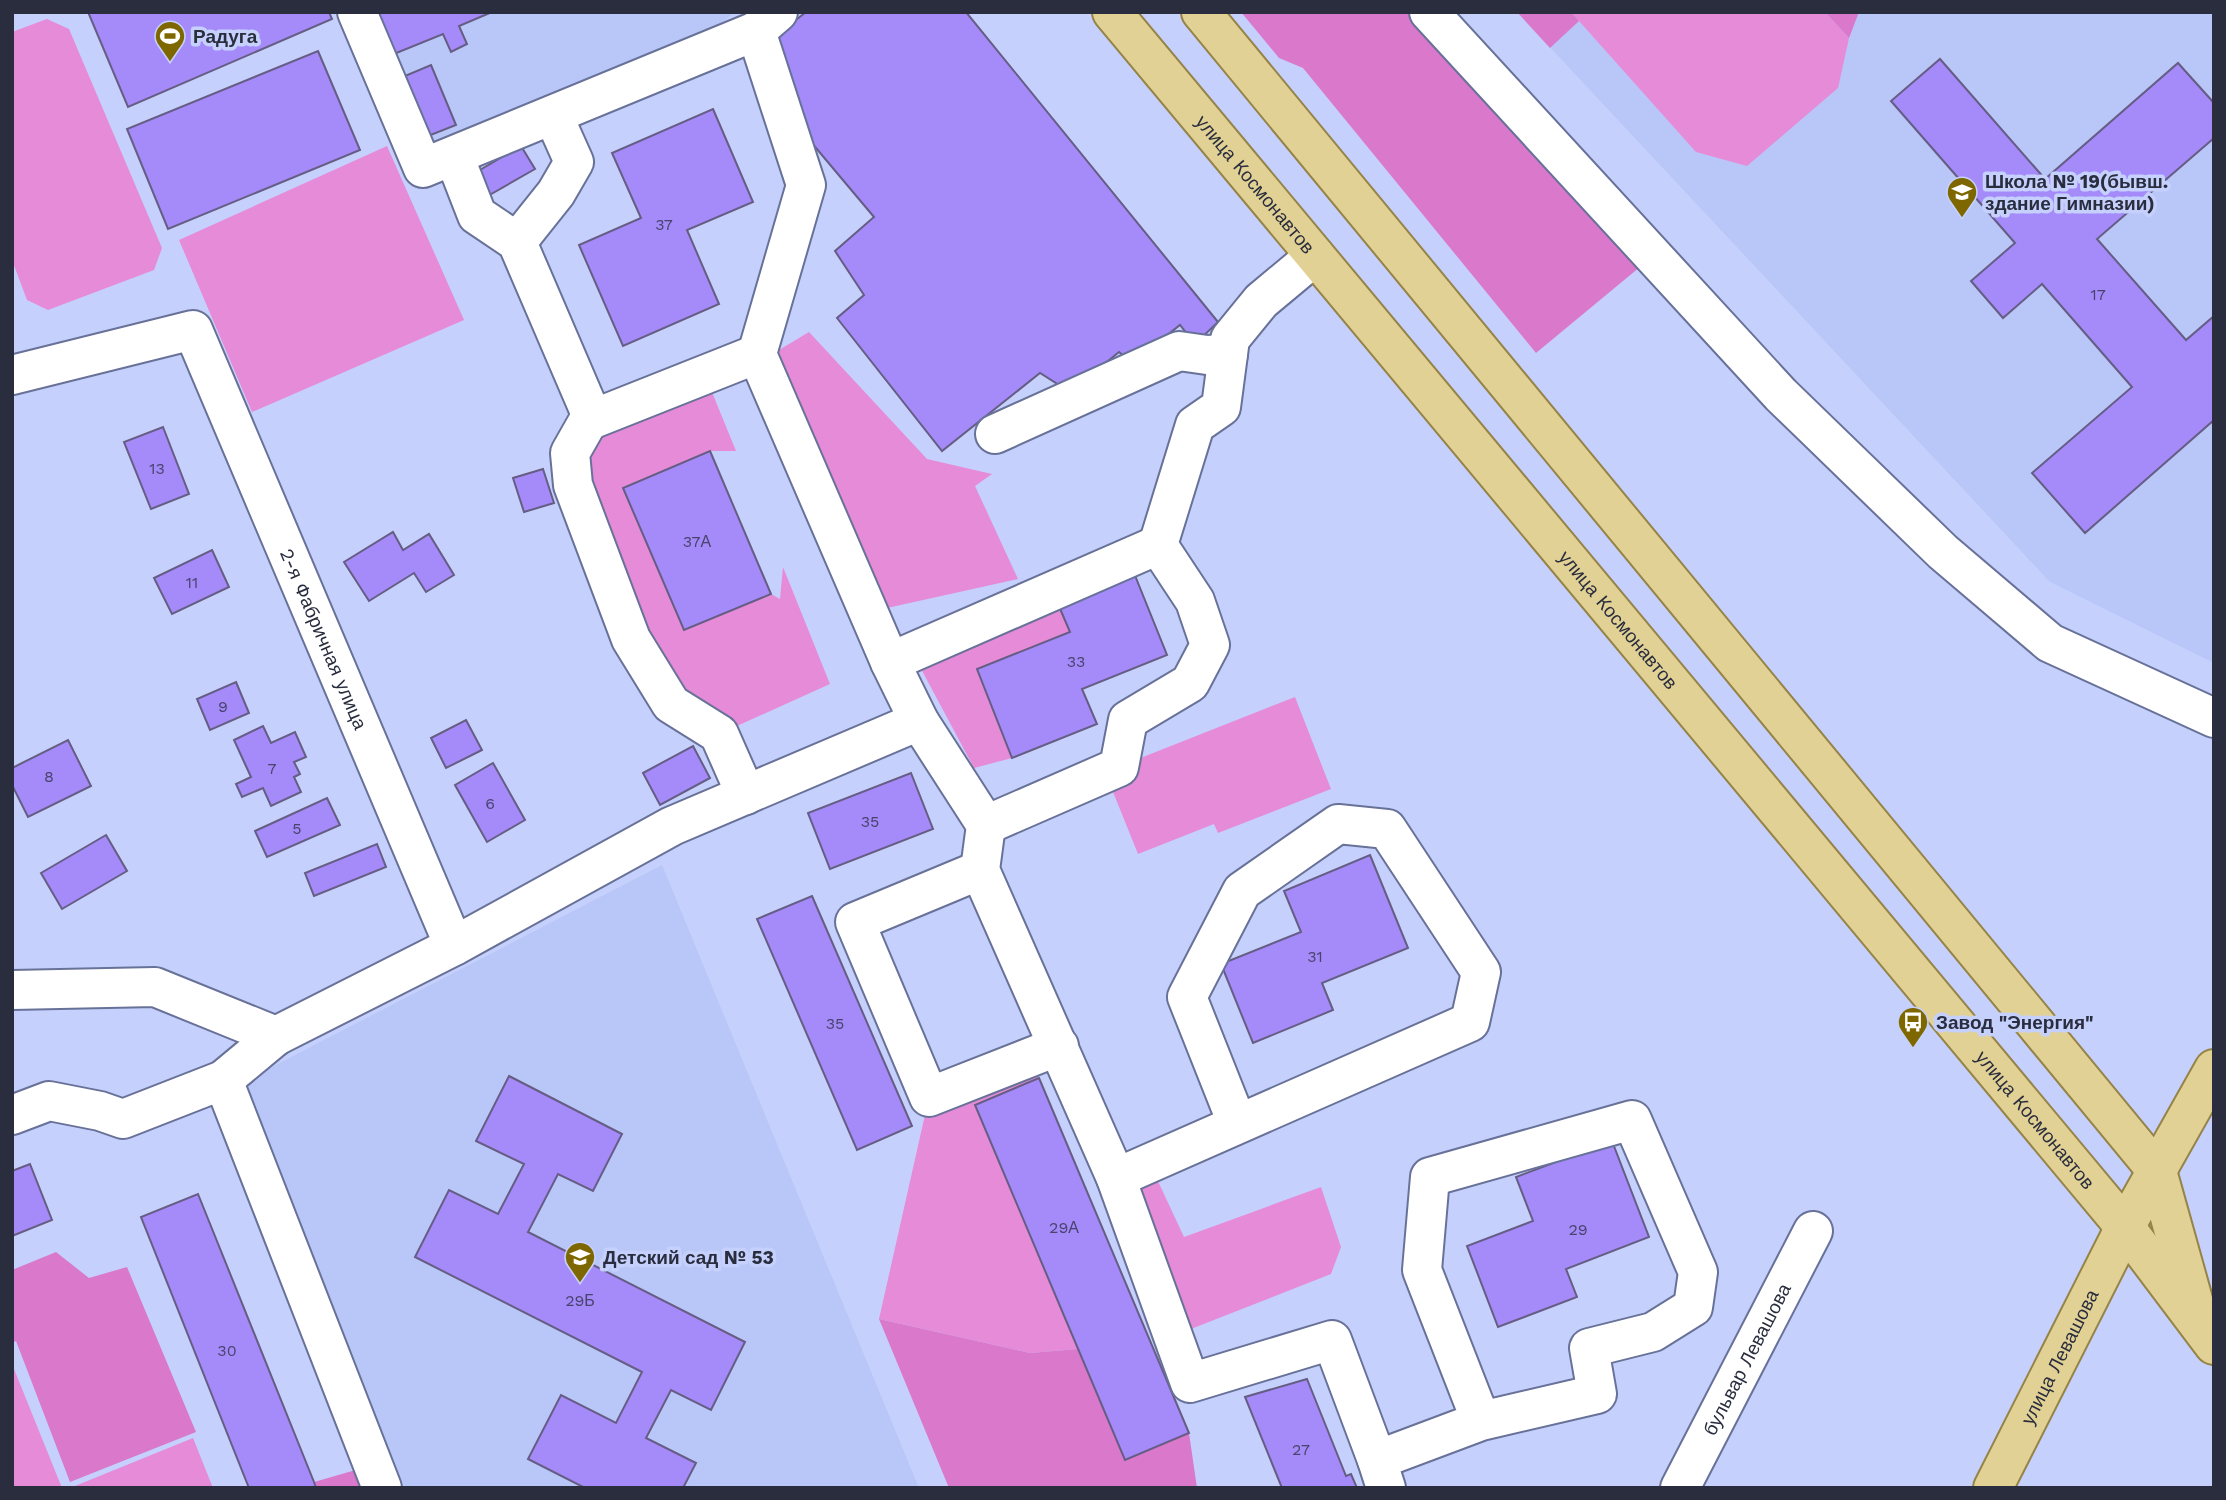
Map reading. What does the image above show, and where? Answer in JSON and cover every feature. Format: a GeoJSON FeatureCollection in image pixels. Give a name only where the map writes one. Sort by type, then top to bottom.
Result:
{"type":"FeatureCollection","features":[{"type":"Feature","properties":{"kind":"main road","name":"улица Космонавтов"},"geometry":{"type":"LineString","coordinates":[[1112,12],[2125,1227],[2208,1337]]}},
{"type":"Feature","properties":{"kind":"main road"},"geometry":{"type":"LineString","coordinates":[[1200,12],[2157,1171],[2208,1337]]}},
{"type":"Feature","properties":{"kind":"main road","name":"улица Левашова"},"geometry":{"type":"LineString","coordinates":[[1993,1488],[2125,1227],[2214,1069]]}},
{"type":"Feature","properties":{"kind":"street"},"geometry":{"type":"LineString","coordinates":[[357,12],[423,168],[553,115],[767,21],[806,185],[757,354],[890,662],[919,721],[986,825],[980,870],[1116,1178],[1190,1383],[1332,1340],[1381,1474],[1481,1421],[1597,1394],[1589,1348],[1653,1332],[1693,1307],[1698,1272],[1632,1120],[1430,1177],[1422,1270],[1481,1421]]}},
{"type":"Feature","properties":{"kind":"street"},"geometry":{"type":"LineString","coordinates":[[1429,12],[1790,404],[1943,552],[2050,643],[2214,718]]}},
{"type":"Feature","properties":{"kind":"street"},"geometry":{"type":"LineString","coordinates":[[517,242],[556,193],[574,162],[553,115]]}},
{"type":"Feature","properties":{"kind":"street"},"geometry":{"type":"LineString","coordinates":[[454,156],[477,215],[517,242],[593,419],[757,354]]}},
{"type":"Feature","properties":{"kind":"street"},"geometry":{"type":"LineString","coordinates":[[890,662],[1158,545],[1195,425],[1220,407],[1230,339],[1261,301],[1315,256]]}},
{"type":"Feature","properties":{"kind":"street","name":"2-я Фабричная улица"},"geometry":{"type":"LineString","coordinates":[[12,375],[193,330],[454,946]]}},
{"type":"Feature","properties":{"kind":"street"},"geometry":{"type":"LineString","coordinates":[[995,434],[1179,351],[1207,355],[1227,354]]}},
{"type":"Feature","properties":{"kind":"street"},"geometry":{"type":"LineString","coordinates":[[591,416],[570,453],[573,485],[631,639],[671,704],[719,734],[746,795]]}},
{"type":"Feature","properties":{"kind":"street"},"geometry":{"type":"LineString","coordinates":[[986,825],[1119,767],[1128,720],[1190,683],[1210,645],[1195,601],[1158,545]]}},
{"type":"Feature","properties":{"kind":"street"},"geometry":{"type":"LineString","coordinates":[[12,1115],[49,1101],[100,1111],[123,1119],[223,1080],[276,1036],[454,946],[672,826],[919,721]]}},
{"type":"Feature","properties":{"kind":"street"},"geometry":{"type":"LineString","coordinates":[[1116,1178],[1470,1022],[1480,972],[1387,829],[1338,824],[1242,891],[1193,986],[1187,998],[1237,1123]]}},
{"type":"Feature","properties":{"kind":"street"},"geometry":{"type":"LineString","coordinates":[[980,870],[855,922],[929,1097],[1059,1046]]}},
{"type":"Feature","properties":{"kind":"street"},"geometry":{"type":"LineString","coordinates":[[12,990],[155,988],[276,1036]]}},
{"type":"Feature","properties":{"kind":"street"},"geometry":{"type":"LineString","coordinates":[[223,1080],[382,1488]]}},
{"type":"Feature","properties":{"kind":"street","name":"бульвар Левашова"},"geometry":{"type":"LineString","coordinates":[[1681,1488],[1813,1231]]}},
{"type":"Feature","properties":{"kind":"shaded area"},"geometry":{"type":"Polygon","coordinates":[[[347,12],[735,12],[714,29],[419,180],[347,12]]]}},
{"type":"Feature","properties":{"kind":"shaded area"},"geometry":{"type":"Polygon","coordinates":[[[1241,12],[1428,12],[1652,257],[1536,353],[1303,68],[1279,58],[1241,12]]]}},
{"type":"Feature","properties":{"kind":"shaded area","name":"Школа № 19(бывш. здание Гимназии)"},"geometry":{"type":"Polygon","coordinates":[[[1517,12],[2214,12],[2214,663],[2050,582],[1517,12]]]}},
{"type":"Feature","properties":{"kind":"shaded area"},"geometry":{"type":"Polygon","coordinates":[[[1517,12],[1571,12],[1579,21],[1550,48],[1517,12]]]}},
{"type":"Feature","properties":{"kind":"shaded area"},"geometry":{"type":"Polygon","coordinates":[[[1571,12],[1825,12],[1849,38],[1838,88],[1747,166],[1696,152],[1571,12]]]}},
{"type":"Feature","properties":{"kind":"shaded area"},"geometry":{"type":"Polygon","coordinates":[[[1825,12],[1859,12],[1849,38],[1825,12]]]}},
{"type":"Feature","properties":{"kind":"shaded area"},"geometry":{"type":"Polygon","coordinates":[[[47,19],[69,29],[162,248],[154,270],[48,310],[27,300],[12,260],[12,32],[47,19]]]}},
{"type":"Feature","properties":{"kind":"shaded area"},"geometry":{"type":"Polygon","coordinates":[[[387,146],[464,320],[252,412],[179,240],[387,146]]]}},
{"type":"Feature","properties":{"kind":"shaded area"},"geometry":{"type":"Polygon","coordinates":[[[809,332],[927,459],[992,474],[975,486],[1018,579],[869,612],[764,370],[779,350],[809,332]]]}},
{"type":"Feature","properties":{"kind":"shaded area"},"geometry":{"type":"Polygon","coordinates":[[[705,375],[736,451],[710,451],[624,489],[684,630],[771,594],[780,599],[783,567],[830,684],[719,734],[671,704],[574,485],[591,416],[705,375]]]}},
{"type":"Feature","properties":{"kind":"shaded area"},"geometry":{"type":"Polygon","coordinates":[[[1058,604],[1070,632],[977,669],[1012,758],[974,768],[912,652],[1058,604]]]}},
{"type":"Feature","properties":{"kind":"shaded area"},"geometry":{"type":"Polygon","coordinates":[[[1295,697],[1331,789],[1218,833],[1214,824],[1138,854],[1105,772],[1295,697]]]}},
{"type":"Feature","properties":{"kind":"shaded area","name":"Детский сад № 53"},"geometry":{"type":"Polygon","coordinates":[[[662,865],[919,1488],[405,1488],[245,1081],[662,865]]]}},
{"type":"Feature","properties":{"kind":"shaded area"},"geometry":{"type":"Polygon","coordinates":[[[1025,1059],[1039,1078],[975,1105],[1078,1349],[1030,1353],[879,1319],[929,1097],[1025,1059]]]}},
{"type":"Feature","properties":{"kind":"shaded area"},"geometry":{"type":"Polygon","coordinates":[[[1149,1162],[1184,1237],[1321,1187],[1341,1247],[1331,1274],[1173,1336],[1116,1178],[1149,1162]]]}},
{"type":"Feature","properties":{"kind":"shaded area"},"geometry":{"type":"Polygon","coordinates":[[[56,1252],[89,1278],[127,1267],[196,1432],[70,1482],[16,1341],[12,1343],[12,1270],[56,1252]]]}},
{"type":"Feature","properties":{"kind":"shaded area"},"geometry":{"type":"Polygon","coordinates":[[[879,1319],[1030,1353],[1078,1349],[1125,1459],[1189,1433],[1197,1488],[949,1488],[879,1319]]]}},
{"type":"Feature","properties":{"kind":"shaded area"},"geometry":{"type":"Polygon","coordinates":[[[12,1364],[62,1488],[12,1488],[12,1364]]]}},
{"type":"Feature","properties":{"kind":"shaded area"},"geometry":{"type":"Polygon","coordinates":[[[193,1438],[213,1488],[70,1488],[193,1438]]]}},
{"type":"Feature","properties":{"kind":"shaded area"},"geometry":{"type":"Polygon","coordinates":[[[373,1465],[382,1488],[316,1488],[314,1482],[373,1465]]]}},
{"type":"Feature","properties":{"kind":"building","name":"Радуга"},"geometry":{"type":"Polygon","coordinates":[[[88,12],[329,12],[332,19],[128,107],[88,12]]]}},
{"type":"Feature","properties":{"kind":"building"},"geometry":{"type":"Polygon","coordinates":[[[376,12],[492,12],[459,26],[467,44],[451,52],[443,34],[394,54],[376,12]]]}},
{"type":"Feature","properties":{"kind":"building"},"geometry":{"type":"Polygon","coordinates":[[[806,12],[966,12],[1218,322],[1195,344],[1180,325],[1132,363],[1119,352],[1070,392],[1040,373],[942,451],[837,318],[864,295],[835,251],[874,217],[800,129],[773,38],[806,12]]]}},
{"type":"Feature","properties":{"kind":"building"},"geometry":{"type":"Polygon","coordinates":[[[318,51],[360,150],[168,229],[127,129],[318,51]]]}},
{"type":"Feature","properties":{"kind":"building"},"geometry":{"type":"Polygon","coordinates":[[[1940,59],[2045,179],[2178,63],[2214,103],[2214,138],[2097,239],[2186,340],[2214,316],[2214,420],[2085,533],[2032,473],[2132,387],[2042,284],[2003,318],[1971,281],[2015,243],[1891,101],[1940,59]]]}},
{"type":"Feature","properties":{"kind":"building"},"geometry":{"type":"Polygon","coordinates":[[[431,65],[456,125],[418,140],[393,81],[431,65]]]}},
{"type":"Feature","properties":{"kind":"building"},"geometry":{"type":"Polygon","coordinates":[[[713,109],[753,202],[687,230],[719,304],[623,346],[579,245],[641,218],[612,153],[713,109]]]}},
{"type":"Feature","properties":{"kind":"building"},"geometry":{"type":"Polygon","coordinates":[[[521,146],[535,169],[486,197],[473,174],[521,146]]]}},
{"type":"Feature","properties":{"kind":"building"},"geometry":{"type":"Polygon","coordinates":[[[163,427],[189,494],[151,509],[124,442],[163,427]]]}},
{"type":"Feature","properties":{"kind":"building"},"geometry":{"type":"Polygon","coordinates":[[[710,451],[771,594],[684,630],[623,488],[710,451]]]}},
{"type":"Feature","properties":{"kind":"building"},"geometry":{"type":"Polygon","coordinates":[[[543,469],[554,503],[524,512],[513,478],[543,469]]]}},
{"type":"Feature","properties":{"kind":"building"},"geometry":{"type":"Polygon","coordinates":[[[393,532],[403,550],[429,534],[454,575],[426,592],[414,573],[369,601],[344,562],[393,532]]]}},
{"type":"Feature","properties":{"kind":"building"},"geometry":{"type":"Polygon","coordinates":[[[212,550],[229,587],[172,614],[154,578],[212,550]]]}},
{"type":"Feature","properties":{"kind":"building"},"geometry":{"type":"Polygon","coordinates":[[[1134,573],[1167,655],[1082,689],[1097,724],[1012,758],[977,669],[1070,632],[1058,604],[1134,573]]]}},
{"type":"Feature","properties":{"kind":"building"},"geometry":{"type":"Polygon","coordinates":[[[236,682],[249,713],[210,730],[197,699],[236,682]]]}},
{"type":"Feature","properties":{"kind":"building"},"geometry":{"type":"Polygon","coordinates":[[[466,720],[482,750],[446,768],[431,738],[466,720]]]}},
{"type":"Feature","properties":{"kind":"building"},"geometry":{"type":"Polygon","coordinates":[[[263,726],[271,743],[295,732],[306,757],[294,762],[300,774],[294,777],[301,792],[271,806],[263,788],[242,797],[236,784],[251,777],[234,740],[263,726]]]}},
{"type":"Feature","properties":{"kind":"building"},"geometry":{"type":"Polygon","coordinates":[[[68,740],[91,786],[28,817],[12,785],[12,768],[68,740]]]}},
{"type":"Feature","properties":{"kind":"building"},"geometry":{"type":"Polygon","coordinates":[[[693,746],[710,778],[660,805],[643,773],[693,746]]]}},
{"type":"Feature","properties":{"kind":"building"},"geometry":{"type":"Polygon","coordinates":[[[493,763],[525,820],[487,842],[455,785],[493,763]]]}},
{"type":"Feature","properties":{"kind":"building"},"geometry":{"type":"Polygon","coordinates":[[[911,773],[933,829],[830,869],[808,813],[911,773]]]}},
{"type":"Feature","properties":{"kind":"building"},"geometry":{"type":"Polygon","coordinates":[[[327,798],[340,825],[267,857],[255,831],[327,798]]]}},
{"type":"Feature","properties":{"kind":"building"},"geometry":{"type":"Polygon","coordinates":[[[106,835],[127,871],[62,909],[41,873],[106,835]]]}},
{"type":"Feature","properties":{"kind":"building"},"geometry":{"type":"Polygon","coordinates":[[[377,844],[386,867],[314,896],[305,873],[377,844]]]}},
{"type":"Feature","properties":{"kind":"building"},"geometry":{"type":"Polygon","coordinates":[[[1370,855],[1408,948],[1322,983],[1333,1010],[1253,1043],[1221,964],[1301,932],[1284,891],[1370,855]]]}},
{"type":"Feature","properties":{"kind":"building"},"geometry":{"type":"Polygon","coordinates":[[[812,896],[912,1126],[857,1150],[757,919],[812,896]]]}},
{"type":"Feature","properties":{"kind":"building"},"geometry":{"type":"Polygon","coordinates":[[[509,1076],[622,1134],[593,1191],[558,1174],[528,1232],[745,1342],[711,1410],[671,1390],[646,1438],[696,1463],[683,1488],[585,1488],[528,1459],[561,1395],[616,1423],[642,1372],[415,1257],[449,1190],[498,1214],[524,1164],[476,1141],[509,1076]]]}},
{"type":"Feature","properties":{"kind":"building"},"geometry":{"type":"Polygon","coordinates":[[[1039,1078],[1189,1433],[1125,1460],[975,1105],[1039,1078]]]}},
{"type":"Feature","properties":{"kind":"building"},"geometry":{"type":"Polygon","coordinates":[[[1612,1141],[1649,1237],[1566,1269],[1577,1297],[1498,1327],[1467,1246],[1533,1221],[1516,1177],[1612,1141]]]}},
{"type":"Feature","properties":{"kind":"building"},"geometry":{"type":"Polygon","coordinates":[[[30,1164],[52,1220],[12,1236],[12,1171],[30,1164]]]}},
{"type":"Feature","properties":{"kind":"building"},"geometry":{"type":"Polygon","coordinates":[[[198,1194],[316,1488],[249,1488],[141,1217],[198,1194]]]}},
{"type":"Feature","properties":{"kind":"building"},"geometry":{"type":"Polygon","coordinates":[[[1307,1379],[1346,1476],[1351,1474],[1357,1488],[1282,1488],[1245,1397],[1307,1379]]]}},
{"type":"Feature","properties":{"kind":"place","name":"Радуга"},"geometry":{"type":"Point","coordinates":[170,63]}},
{"type":"Feature","properties":{"kind":"place","name":"Школа № 19(бывш. здание Гимназии)"},"geometry":{"type":"Point","coordinates":[1962,219]}},
{"type":"Feature","properties":{"kind":"place","name":"Завод \"Энергия\""},"geometry":{"type":"Point","coordinates":[1913,1049]}},
{"type":"Feature","properties":{"kind":"place","name":"Детский сад № 53"},"geometry":{"type":"Point","coordinates":[580,1284]}}]}
